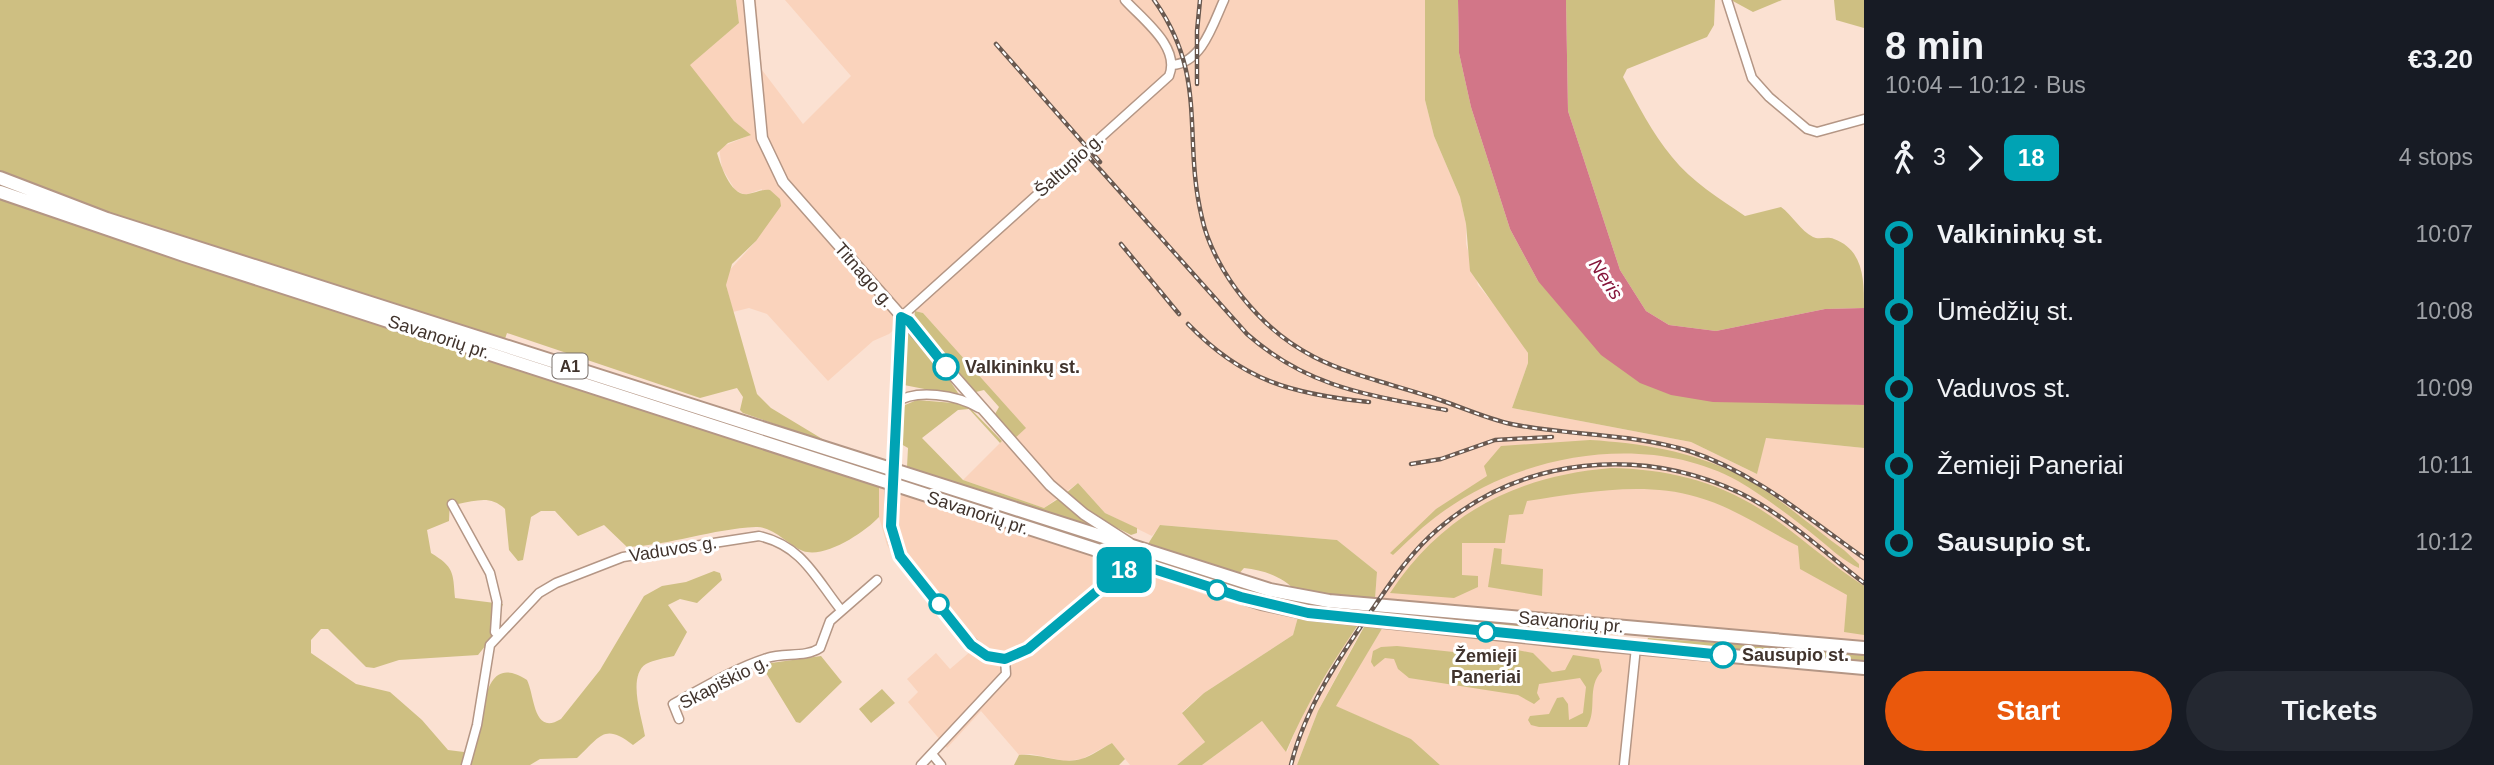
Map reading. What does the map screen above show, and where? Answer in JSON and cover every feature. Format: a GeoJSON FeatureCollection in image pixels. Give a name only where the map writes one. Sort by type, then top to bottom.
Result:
{"type":"FeatureCollection","features":[{"type":"Feature","properties":{"kind":"highway","name":"Savanorių pr."},"geometry":{"type":"LineString","coordinates":[[0,178],[107,219],[1228,580],[1297,597],[1864,648]]}},
{"type":"Feature","properties":{"kind":"highway","name":"Savanorių pr."},"geometry":{"type":"LineString","coordinates":[[0,192],[184,256],[1241,597],[1308,613],[1864,668]]}},
{"type":"Feature","properties":{"kind":"highway"},"geometry":{"type":"LineString","coordinates":[[1636,647],[1637,628]]}},
{"type":"Feature","properties":{"kind":"street","name":"Titnago g."},"geometry":{"type":"LineString","coordinates":[[749,0],[759,110],[768,155],[783,182],[1067,501],[1141,551]]}},
{"type":"Feature","properties":{"kind":"street"},"geometry":{"type":"LineString","coordinates":[[1125,0],[1163,42],[1172,65]]}},
{"type":"Feature","properties":{"kind":"street","name":"Šaltupio g."},"geometry":{"type":"LineString","coordinates":[[901,317],[1164,81],[1172,65],[1185,63],[1196,52],[1224,0]]}},
{"type":"Feature","properties":{"kind":"street"},"geometry":{"type":"LineString","coordinates":[[1727,0],[1752,78],[1769,97],[1807,129],[1817,132],[1864,119]]}},
{"type":"Feature","properties":{"kind":"street"},"geometry":{"type":"LineString","coordinates":[[893,465],[901,317]]}},
{"type":"Feature","properties":{"kind":"street"},"geometry":{"type":"LineString","coordinates":[[895,403],[910,395],[921,394],[964,400],[985,412]]}},
{"type":"Feature","properties":{"kind":"street"},"geometry":{"type":"LineString","coordinates":[[891,491],[891,526],[900,556],[971,645],[987,656],[1005,659],[1028,649],[1132,562]]}},
{"type":"Feature","properties":{"kind":"street","name":"Vaduvos g."},"geometry":{"type":"LineString","coordinates":[[452,504],[490,573],[497,602],[495,632],[498,635]]}},
{"type":"Feature","properties":{"kind":"street","name":"Vaduvos g."},"geometry":{"type":"LineString","coordinates":[[466,765],[490,645],[548,586],[610,561],[752,536],[777,542],[810,565],[842,610]]}},
{"type":"Feature","properties":{"kind":"street","name":"Skapiškio g."},"geometry":{"type":"LineString","coordinates":[[679,719],[673,704],[711,684],[768,658],[816,651],[824,640],[830,621],[877,580]]}},
{"type":"Feature","properties":{"kind":"street"},"geometry":{"type":"LineString","coordinates":[[1624,765],[1636,647]]}},
{"type":"Feature","properties":{"kind":"street"},"geometry":{"type":"LineString","coordinates":[[921,765],[1006,674],[1005,659]]}},
{"type":"Feature","properties":{"kind":"street"},"geometry":{"type":"LineString","coordinates":[[932,754],[941,765]]}},
{"type":"Feature","properties":{"kind":"shaded area"},"geometry":{"type":"Polygon","coordinates":[[[0,0],[736,0],[739,23],[690,65],[734,121],[751,135],[728,143],[717,153],[728,180],[742,194],[770,190],[780,199],[781,206],[756,241],[732,264],[726,285],[757,394],[771,408],[829,443],[743,413],[740,410],[743,397],[737,388],[700,398],[507,333],[497,362],[879,486],[879,517],[844,543],[812,552],[797,548],[762,527],[627,547],[604,525],[578,536],[555,511],[541,511],[531,517],[523,560],[518,561],[509,550],[505,509],[489,500],[458,504],[450,499],[449,521],[427,530],[431,553],[451,571],[455,598],[503,604],[490,640],[478,655],[399,660],[374,668],[366,667],[328,629],[321,629],[311,640],[311,653],[356,684],[390,692],[422,720],[448,750],[464,752],[473,745],[486,694],[500,674],[511,673],[527,680],[536,712],[545,722],[552,723],[561,719],[600,670],[644,596],[662,586],[686,582],[714,571],[720,573],[722,580],[697,603],[680,599],[668,605],[687,632],[674,656],[646,664],[640,670],[637,678],[637,698],[645,736],[633,745],[609,733],[597,739],[577,758],[540,759],[530,765],[0,765],[0,0]]]}},
{"type":"Feature","properties":{"kind":"shaded area"},"geometry":{"type":"Polygon","coordinates":[[[736,0],[756,0],[762,70],[803,124],[851,76],[785,0],[1425,0],[1425,100],[1434,136],[1460,197],[1466,224],[1466,244],[1478,285],[1511,325],[1528,353],[1528,363],[1512,408],[1691,442],[1757,474],[1765,438],[1864,448],[1864,641],[1375,599],[1377,572],[1337,540],[1161,525],[1152,536],[1105,513],[1078,483],[1044,508],[963,480],[1002,441],[1007,446],[1025,427],[923,313],[915,311],[889,334],[873,341],[828,381],[767,314],[749,308],[733,312],[726,285],[727,273],[756,241],[762,189],[745,195],[735,190],[722,168],[719,148],[750,135],[734,121],[689,65],[739,23],[736,0]]]}},
{"type":"Feature","properties":{"kind":"shaded area"},"geometry":{"type":"Polygon","coordinates":[[[1425,0],[1458,0],[1459,53],[1471,107],[1510,229],[1538,281],[1812,403],[1864,405],[1864,448],[1766,438],[1757,474],[1691,442],[1512,408],[1528,363],[1528,353],[1470,271],[1466,224],[1460,197],[1434,136],[1425,100],[1425,0]]]}},
{"type":"Feature","properties":{"kind":"shaded area"},"geometry":{"type":"Polygon","coordinates":[[[1566,0],[1715,0],[1714,25],[1707,37],[1627,69],[1623,77],[1665,148],[1688,174],[1706,189],[1745,216],[1781,207],[1815,238],[1834,239],[1851,250],[1860,267],[1864,308],[1825,309],[1716,331],[1669,325],[1646,311],[1620,270],[1568,111],[1566,0]]]}},
{"type":"Feature","properties":{"kind":"shaded area"},"geometry":{"type":"Polygon","coordinates":[[[1731,0],[1782,0],[1753,12],[1731,0]]]}},
{"type":"Feature","properties":{"kind":"shaded area"},"geometry":{"type":"Polygon","coordinates":[[[1834,0],[1864,0],[1864,28],[1836,20],[1834,0]]]}},
{"type":"Feature","properties":{"kind":"shaded area"},"geometry":{"type":"Polygon","coordinates":[[[915,311],[923,313],[1026,428],[1014,439],[995,414],[999,407],[984,390],[976,392],[941,358],[914,323],[915,311]]]}},
{"type":"Feature","properties":{"kind":"shaded area"},"geometry":{"type":"Polygon","coordinates":[[[905,327],[921,337],[960,396],[904,385],[905,327]]]}},
{"type":"Feature","properties":{"kind":"shaded area"},"geometry":{"type":"Polygon","coordinates":[[[917,400],[966,404],[1002,441],[1000,443],[969,409],[958,410],[922,438],[963,480],[1044,508],[1058,499],[1079,516],[1116,537],[907,467],[908,448],[901,444],[900,417],[905,405],[917,400]]]}},
{"type":"Feature","properties":{"kind":"shaded area"},"geometry":{"type":"Polygon","coordinates":[[[1590,440],[1665,449],[1702,459],[1737,474],[1778,500],[1844,550],[1859,564],[1859,568],[1738,481],[1702,466],[1664,457],[1625,454],[1585,456],[1508,476],[1441,513],[1393,555],[1390,553],[1436,509],[1487,476],[1484,466],[1501,446],[1590,440]]]}},
{"type":"Feature","properties":{"kind":"shaded area"},"geometry":{"type":"Polygon","coordinates":[[[1611,468],[1688,478],[1725,490],[1760,509],[1864,586],[1864,635],[1844,632],[1847,595],[1800,569],[1798,546],[1711,501],[1655,490],[1612,490],[1527,501],[1523,514],[1509,515],[1505,543],[1462,543],[1462,575],[1478,576],[1478,587],[1454,598],[1390,593],[1434,541],[1458,520],[1485,504],[1513,490],[1544,480],[1576,472],[1611,468]]]}},
{"type":"Feature","properties":{"kind":"shaded area"},"geometry":{"type":"Polygon","coordinates":[[[1078,483],[1105,513],[1137,528],[1137,533],[1131,535],[1096,517],[1065,494],[1078,483]]]}},
{"type":"Feature","properties":{"kind":"shaded area"},"geometry":{"type":"Polygon","coordinates":[[[879,486],[1119,564],[1220,600],[1298,617],[1293,635],[1204,693],[1182,712],[1205,742],[1177,765],[1130,765],[1112,743],[1082,759],[1065,761],[1031,754],[1019,755],[981,711],[947,748],[908,702],[918,692],[907,679],[936,653],[950,669],[971,651],[899,567],[887,545],[879,517],[879,486]]]}},
{"type":"Feature","properties":{"kind":"shaded area"},"geometry":{"type":"Polygon","coordinates":[[[1160,525],[1337,540],[1377,572],[1375,599],[1296,591],[1279,578],[1251,569],[1244,568],[1237,576],[1148,544],[1160,525]]]}},
{"type":"Feature","properties":{"kind":"shaded area"},"geometry":{"type":"Polygon","coordinates":[[[1494,548],[1502,549],[1501,564],[1543,569],[1542,596],[1488,587],[1494,548]]]}},
{"type":"Feature","properties":{"kind":"shaded area"},"geometry":{"type":"Polygon","coordinates":[[[1377,612],[1621,633],[1623,635],[1376,615],[1377,612]]]}},
{"type":"Feature","properties":{"kind":"shaded area"},"geometry":{"type":"Polygon","coordinates":[[[1298,617],[1358,625],[1319,687],[1286,752],[1262,721],[1202,765],[1177,765],[1205,742],[1182,713],[1204,693],[1293,635],[1298,617]]]}},
{"type":"Feature","properties":{"kind":"shaded area"},"geometry":{"type":"Polygon","coordinates":[[[1364,627],[1383,627],[1336,706],[1411,739],[1440,765],[1297,765],[1318,711],[1364,627]]]}},
{"type":"Feature","properties":{"kind":"shaded area"},"geometry":{"type":"Polygon","coordinates":[[[1383,627],[1864,671],[1864,765],[1440,765],[1411,739],[1335,706],[1383,627]]]}},
{"type":"Feature","properties":{"kind":"shaded area"},"geometry":{"type":"Polygon","coordinates":[[[1351,634],[1357,638],[1318,711],[1297,765],[1202,765],[1262,721],[1287,752],[1300,718],[1351,634]]]}},
{"type":"Feature","properties":{"kind":"shaded area"},"geometry":{"type":"Polygon","coordinates":[[[1648,638],[1864,653],[1864,662],[1646,643],[1648,638]]]}},
{"type":"Feature","properties":{"kind":"shaded area"},"geometry":{"type":"Polygon","coordinates":[[[1397,646],[1463,653],[1478,651],[1497,664],[1512,649],[1533,653],[1552,672],[1565,670],[1573,655],[1599,659],[1602,671],[1594,684],[1590,720],[1587,727],[1539,727],[1531,725],[1528,720],[1530,716],[1549,714],[1557,698],[1563,697],[1568,704],[1569,720],[1583,713],[1586,687],[1580,678],[1539,684],[1537,693],[1540,699],[1534,704],[1518,695],[1409,678],[1398,669],[1394,659],[1385,658],[1374,667],[1371,662],[1373,651],[1381,647],[1397,646]]]}},
{"type":"Feature","properties":{"kind":"shaded area"},"geometry":{"type":"Polygon","coordinates":[[[821,656],[842,682],[800,723],[796,722],[763,668],[771,663],[821,656]]]}},
{"type":"Feature","properties":{"kind":"shaded area"},"geometry":{"type":"Polygon","coordinates":[[[882,689],[895,703],[871,723],[859,709],[882,689]]]}},
{"type":"Feature","properties":{"kind":"shaded area"},"geometry":{"type":"Polygon","coordinates":[[[1112,743],[1125,759],[1119,765],[1014,765],[1019,755],[1066,761],[1081,759],[1112,743]]]}},
{"type":"Feature","properties":{"kind":"water","name":"Neris"},"geometry":{"type":"Polygon","coordinates":[[[1458,0],[1566,0],[1568,111],[1620,270],[1646,311],[1669,325],[1716,331],[1825,309],[1864,308],[1864,405],[1713,402],[1671,395],[1640,383],[1601,355],[1538,281],[1510,229],[1471,107],[1459,53],[1458,0]]]}},
{"type":"Feature","properties":{"kind":"railway"},"geometry":{"type":"LineString","coordinates":[[1154,0],[1171,28],[1182,55],[1188,81],[1196,188],[1208,239],[1236,289],[1264,321],[1285,339],[1328,364],[1511,424],[1645,441],[1689,451],[1713,460],[1780,498],[1864,558]]}},
{"type":"Feature","properties":{"kind":"railway"},"geometry":{"type":"LineString","coordinates":[[1197,84],[1200,0]]}},
{"type":"Feature","properties":{"kind":"railway"},"geometry":{"type":"LineString","coordinates":[[996,44],[1100,162]]}},
{"type":"Feature","properties":{"kind":"railway"},"geometry":{"type":"LineString","coordinates":[[1088,156],[1247,334],[1270,352],[1293,367],[1341,387],[1446,410]]}},
{"type":"Feature","properties":{"kind":"railway"},"geometry":{"type":"LineString","coordinates":[[1121,244],[1179,314]]}},
{"type":"Feature","properties":{"kind":"railway"},"geometry":{"type":"LineString","coordinates":[[1188,324],[1208,343],[1249,372],[1292,389],[1369,402]]}},
{"type":"Feature","properties":{"kind":"railway"},"geometry":{"type":"LineString","coordinates":[[1411,464],[1441,459],[1495,440],[1552,437]]}},
{"type":"Feature","properties":{"kind":"railway"},"geometry":{"type":"LineString","coordinates":[[1291,765],[1305,723],[1325,682],[1411,556],[1438,529],[1471,505],[1507,486],[1545,473],[1584,466],[1623,464],[1702,478],[1740,493],[1773,512],[1864,583]]}},
{"type":"Feature","properties":{"kind":"bus line","name":"18"},"geometry":{"type":"LineString","coordinates":[[946,367],[909,321],[901,317],[898,323],[894,416],[890,516],[892,537],[900,556],[971,645],[987,656],[1005,659],[1021,654],[1121,574],[1132,562],[1220,591],[1308,613],[1723,655]]}},
{"type":"Feature","properties":{"kind":"place","name":"Valkininkų st."},"geometry":{"type":"Point","coordinates":[946,367]}},
{"type":"Feature","properties":{"kind":"place","name":"Žemieji Paneriai"},"geometry":{"type":"Point","coordinates":[1486,632]}},
{"type":"Feature","properties":{"kind":"place","name":"Sausupio st."},"geometry":{"type":"Point","coordinates":[1723,655]}}]}
